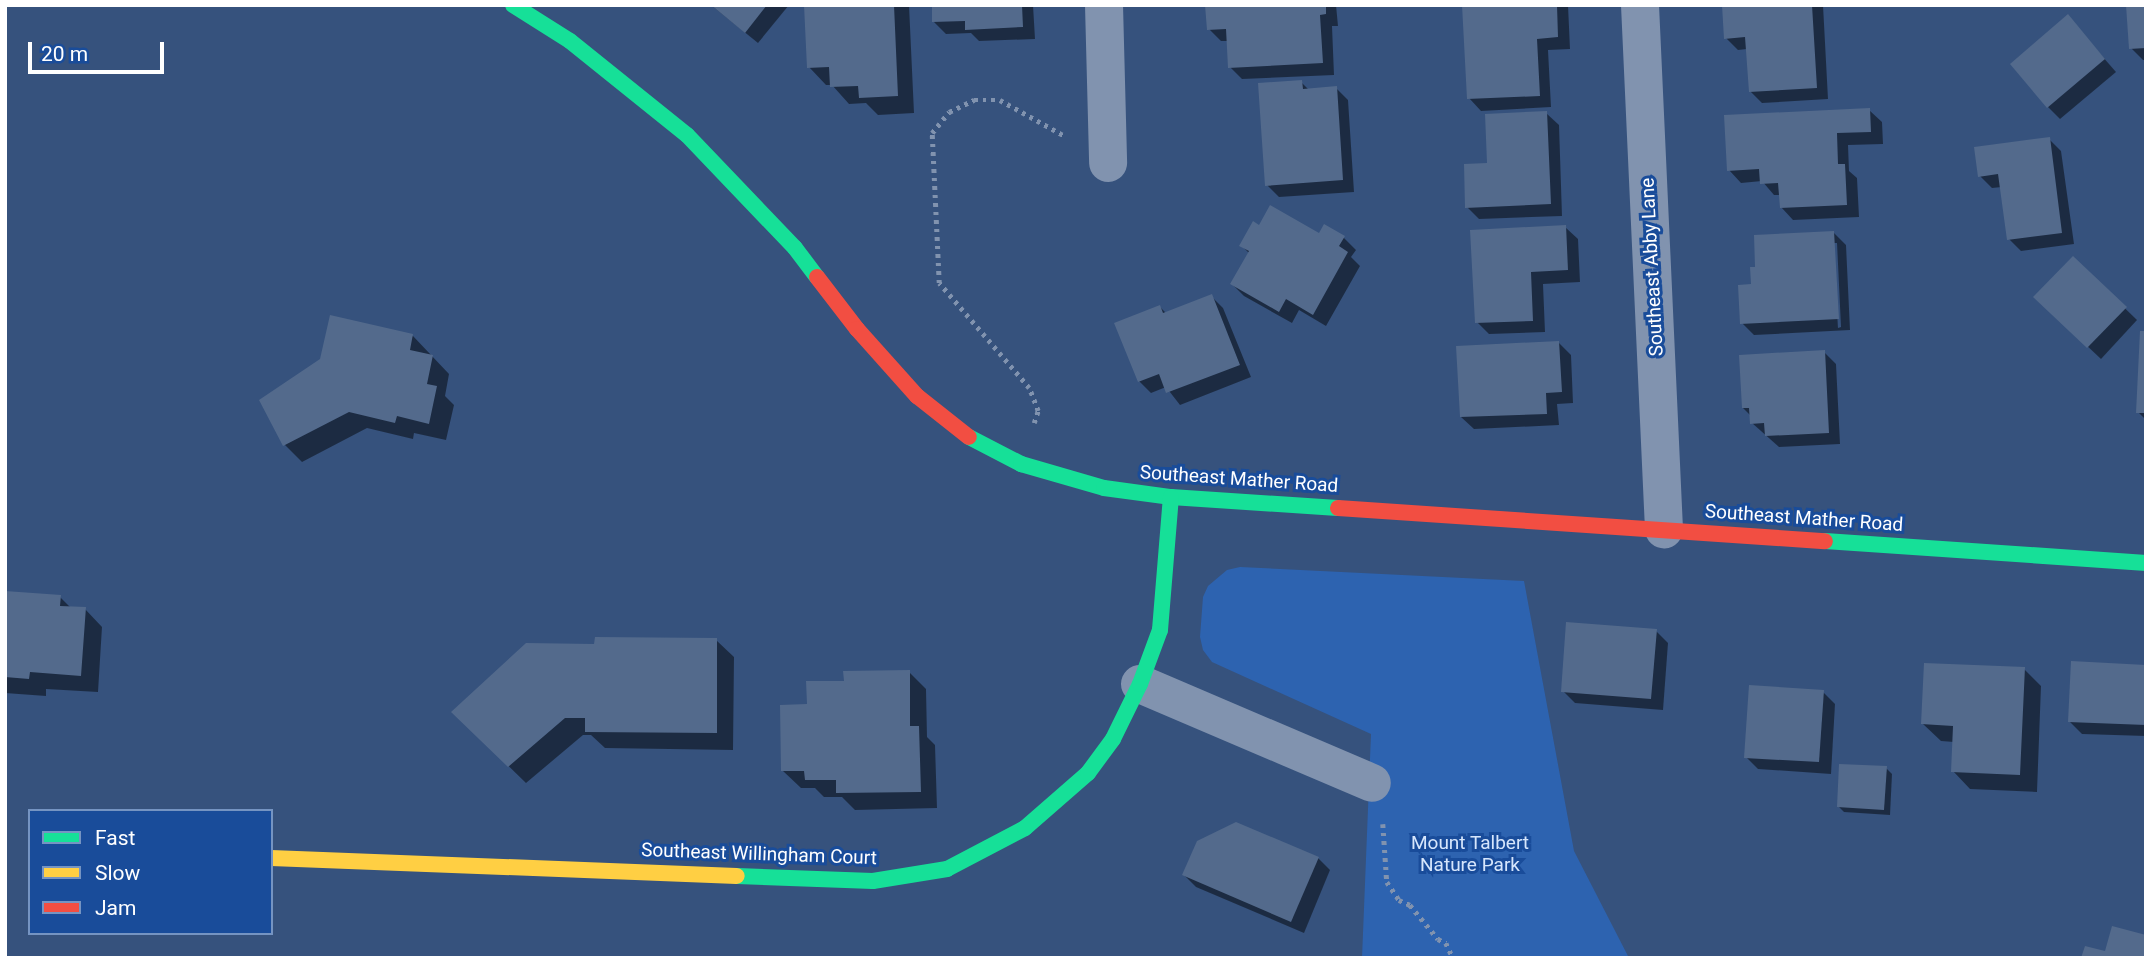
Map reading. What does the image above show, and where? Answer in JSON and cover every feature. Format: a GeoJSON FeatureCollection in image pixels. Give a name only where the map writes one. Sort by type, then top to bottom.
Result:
{"type":"FeatureCollection","features":[{"type":"Feature","properties":{"kind":"street","name":"Southeast Mather Road"},"geometry":{"type":"LineString","coordinates":[[513,5],[570,41],[687,135],[795,248],[857,329],[917,396],[951,425],[1021,464],[1104,488],[1171,497],[2146,563]]}},
{"type":"Feature","properties":{"kind":"street"},"geometry":{"type":"LineString","coordinates":[[1104,5],[1108,163]]}},
{"type":"Feature","properties":{"kind":"street","name":"Southeast Abby Lane"},"geometry":{"type":"LineString","coordinates":[[1640,5],[1664,529]]}},
{"type":"Feature","properties":{"kind":"street","name":"Southeast Willingham Court"},"geometry":{"type":"LineString","coordinates":[[273,858],[873,881],[947,869],[1024,828],[1088,774],[1113,739],[1140,684],[1160,630],[1171,497]]}},
{"type":"Feature","properties":{"kind":"street"},"geometry":{"type":"LineString","coordinates":[[1140,684],[1372,783]]}},
{"type":"Feature","properties":{"kind":"path"},"geometry":{"type":"LineString","coordinates":[[1021,464],[1038,411],[1029,388],[939,283],[932,134],[948,112],[974,100],[1000,100],[1108,163]]}},
{"type":"Feature","properties":{"kind":"path"},"geometry":{"type":"LineString","coordinates":[[1372,783],[1382,786],[1387,882],[1399,900],[1410,905],[1438,939],[1446,943],[1453,958]]}},
{"type":"Feature","properties":{"kind":"green space","name":"Mount Talbert Nature Park"},"geometry":{"type":"Polygon","coordinates":[[[1240,567],[1524,581],[1574,851],[1629,958],[1362,958],[1371,734],[1212,662],[1203,650],[1200,637],[1203,597],[1208,586],[1227,570],[1240,567]]]}},
{"type":"Feature","properties":{"kind":"building"},"geometry":{"type":"Polygon","coordinates":[[[711,5],[767,5],[745,33],[711,5]]]}},
{"type":"Feature","properties":{"kind":"building"},"geometry":{"type":"Polygon","coordinates":[[[804,5],[894,5],[898,96],[859,98],[858,86],[830,87],[829,67],[807,68],[804,5]]]}},
{"type":"Feature","properties":{"kind":"building"},"geometry":{"type":"Polygon","coordinates":[[[932,5],[1022,5],[1023,27],[965,30],[965,21],[932,22],[932,5]]]}},
{"type":"Feature","properties":{"kind":"building"},"geometry":{"type":"Polygon","coordinates":[[[1205,5],[1326,5],[1326,14],[1320,15],[1323,63],[1228,68],[1226,29],[1207,30],[1205,5]]]}},
{"type":"Feature","properties":{"kind":"building"},"geometry":{"type":"Polygon","coordinates":[[[1462,5],[1557,5],[1558,37],[1537,39],[1540,96],[1467,99],[1462,5]]]}},
{"type":"Feature","properties":{"kind":"building"},"geometry":{"type":"Polygon","coordinates":[[[1722,5],[1812,5],[1817,88],[1749,92],[1745,37],[1724,39],[1722,5]]]}},
{"type":"Feature","properties":{"kind":"building"},"geometry":{"type":"Polygon","coordinates":[[[2126,5],[2146,5],[2146,48],[2129,49],[2126,5]]]}},
{"type":"Feature","properties":{"kind":"building"},"geometry":{"type":"Polygon","coordinates":[[[2068,14],[2105,59],[2047,108],[2010,64],[2068,14]]]}},
{"type":"Feature","properties":{"kind":"building"},"geometry":{"type":"Polygon","coordinates":[[[1302,80],[1303,89],[1337,86],[1343,180],[1265,186],[1258,83],[1302,80]]]}},
{"type":"Feature","properties":{"kind":"building"},"geometry":{"type":"Polygon","coordinates":[[[1870,108],[1871,132],[1837,133],[1838,164],[1845,164],[1847,205],[1780,208],[1778,183],[1760,184],[1759,169],[1727,171],[1724,115],[1870,108]]]}},
{"type":"Feature","properties":{"kind":"building"},"geometry":{"type":"Polygon","coordinates":[[[1547,111],[1551,204],[1465,208],[1464,164],[1487,163],[1485,114],[1547,111]]]}},
{"type":"Feature","properties":{"kind":"building"},"geometry":{"type":"Polygon","coordinates":[[[2050,137],[2062,233],[2007,240],[1998,174],[1978,177],[1974,147],[2050,137]]]}},
{"type":"Feature","properties":{"kind":"building"},"geometry":{"type":"Polygon","coordinates":[[[1270,205],[1319,233],[1324,224],[1345,236],[1339,246],[1348,252],[1313,315],[1286,299],[1279,312],[1230,284],[1249,251],[1239,246],[1253,221],[1259,225],[1270,205]]]}},
{"type":"Feature","properties":{"kind":"building"},"geometry":{"type":"Polygon","coordinates":[[[1566,225],[1568,270],[1531,272],[1533,321],[1475,323],[1470,230],[1566,225]]]}},
{"type":"Feature","properties":{"kind":"building"},"geometry":{"type":"Polygon","coordinates":[[[1834,231],[1839,319],[1740,324],[1738,285],[1751,284],[1750,267],[1755,267],[1754,235],[1834,231]]]}},
{"type":"Feature","properties":{"kind":"building"},"geometry":{"type":"Polygon","coordinates":[[[2073,256],[2127,307],[2087,348],[2033,297],[2073,256]]]}},
{"type":"Feature","properties":{"kind":"building"},"geometry":{"type":"Polygon","coordinates":[[[1212,294],[1240,365],[1166,393],[1159,374],[1138,382],[1114,323],[1160,305],[1163,313],[1212,294]]]}},
{"type":"Feature","properties":{"kind":"building"},"geometry":{"type":"Polygon","coordinates":[[[330,315],[413,334],[410,350],[433,355],[427,384],[437,386],[429,424],[397,416],[395,423],[349,412],[283,446],[259,400],[320,359],[330,315]]]}},
{"type":"Feature","properties":{"kind":"building"},"geometry":{"type":"Polygon","coordinates":[[[2140,331],[2146,331],[2146,413],[2136,413],[2140,331]]]}},
{"type":"Feature","properties":{"kind":"building"},"geometry":{"type":"Polygon","coordinates":[[[1559,341],[1562,392],[1546,393],[1547,414],[1460,417],[1456,346],[1559,341]]]}},
{"type":"Feature","properties":{"kind":"building"},"geometry":{"type":"Polygon","coordinates":[[[1825,350],[1829,433],[1765,436],[1764,423],[1750,424],[1749,408],[1742,408],[1739,355],[1825,350]]]}},
{"type":"Feature","properties":{"kind":"building"},"geometry":{"type":"Polygon","coordinates":[[[5,591],[61,595],[60,606],[86,607],[81,676],[30,672],[29,679],[5,677],[5,591]]]}},
{"type":"Feature","properties":{"kind":"building"},"geometry":{"type":"Polygon","coordinates":[[[1566,622],[1657,629],[1651,699],[1561,692],[1566,622]]]}},
{"type":"Feature","properties":{"kind":"building"},"geometry":{"type":"Polygon","coordinates":[[[595,637],[717,638],[717,733],[585,732],[585,718],[565,718],[508,767],[451,712],[526,643],[594,644],[595,637]]]}},
{"type":"Feature","properties":{"kind":"building"},"geometry":{"type":"Polygon","coordinates":[[[2071,661],[2146,665],[2146,725],[2068,722],[2071,661]]]}},
{"type":"Feature","properties":{"kind":"building"},"geometry":{"type":"Polygon","coordinates":[[[1924,663],[2025,667],[2020,775],[1951,772],[1953,726],[1921,724],[1924,663]]]}},
{"type":"Feature","properties":{"kind":"building"},"geometry":{"type":"Polygon","coordinates":[[[910,670],[910,726],[919,726],[921,792],[836,793],[836,780],[805,780],[804,771],[781,771],[780,705],[807,704],[806,681],[844,681],[843,671],[910,670]]]}},
{"type":"Feature","properties":{"kind":"building"},"geometry":{"type":"Polygon","coordinates":[[[1749,685],[1824,690],[1819,762],[1744,758],[1749,685]]]}},
{"type":"Feature","properties":{"kind":"building"},"geometry":{"type":"Polygon","coordinates":[[[1839,764],[1887,766],[1884,810],[1837,807],[1839,764]]]}},
{"type":"Feature","properties":{"kind":"building"},"geometry":{"type":"Polygon","coordinates":[[[1236,822],[1319,857],[1291,922],[1182,875],[1197,841],[1236,822]]]}},
{"type":"Feature","properties":{"kind":"building"},"geometry":{"type":"Polygon","coordinates":[[[2112,926],[2146,935],[2146,958],[2081,958],[2085,946],[2105,951],[2112,926]]]}},
{"type":"Feature","properties":{"kind":"traffic: fast"},"geometry":{"type":"LineString","coordinates":[[513,5],[570,41],[687,135],[795,248],[817,277]]}},
{"type":"Feature","properties":{"kind":"traffic: fast"},"geometry":{"type":"LineString","coordinates":[[969,437],[1021,464],[1104,488],[1171,497],[1338,508]]}},
{"type":"Feature","properties":{"kind":"traffic: fast"},"geometry":{"type":"LineString","coordinates":[[737,876],[873,881],[947,869],[1025,828],[1088,773],[1113,739],[1140,684],[1160,630],[1171,497]]}},
{"type":"Feature","properties":{"kind":"traffic: fast"},"geometry":{"type":"LineString","coordinates":[[1825,541],[2146,563]]}},
{"type":"Feature","properties":{"kind":"traffic: slow"},"geometry":{"type":"LineString","coordinates":[[273,858],[737,876]]}},
{"type":"Feature","properties":{"kind":"traffic: jam"},"geometry":{"type":"LineString","coordinates":[[817,277],[857,329],[917,396],[969,437]]}},
{"type":"Feature","properties":{"kind":"traffic: jam"},"geometry":{"type":"LineString","coordinates":[[1338,508],[1825,541]]}}]}
